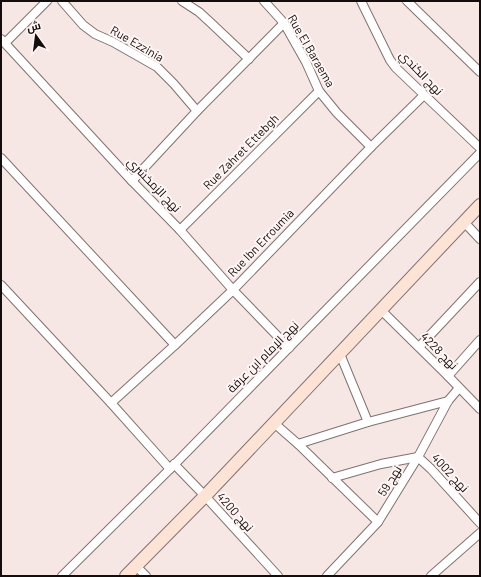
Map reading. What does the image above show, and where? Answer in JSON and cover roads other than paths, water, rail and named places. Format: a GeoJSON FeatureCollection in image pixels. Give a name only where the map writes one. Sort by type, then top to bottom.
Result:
{"type":"FeatureCollection","features":[{"type":"Feature","properties":{"kind":"street"},"geometry":{"type":"LineString","coordinates":[[3,41],[47,1]]}},
{"type":"Feature","properties":{"kind":"street","name":"Rue Ezzinia"},"geometry":{"type":"LineString","coordinates":[[62,1],[83,25],[94,34],[112,42],[157,67],[197,111]]}},
{"type":"Feature","properties":{"kind":"street"},"geometry":{"type":"LineString","coordinates":[[182,1],[199,12],[249,59]]}},
{"type":"Feature","properties":{"kind":"street","name":"Rue El Baraema"},"geometry":{"type":"LineString","coordinates":[[264,1],[284,24],[306,62],[319,91],[337,113],[371,147]]}},
{"type":"Feature","properties":{"kind":"street","name":"نهج الكندي"},"geometry":{"type":"LineString","coordinates":[[361,1],[390,60],[396,68],[480,148]]}},
{"type":"Feature","properties":{"kind":"street"},"geometry":{"type":"LineString","coordinates":[[407,1],[480,72]]}},
{"type":"Feature","properties":{"kind":"street"},"geometry":{"type":"LineString","coordinates":[[132,181],[197,111],[284,24]]}},
{"type":"Feature","properties":{"kind":"street","name":"نهج الزمخشري"},"geometry":{"type":"LineString","coordinates":[[3,41],[132,181],[180,230],[233,290],[289,348]]}},
{"type":"Feature","properties":{"kind":"street","name":"Rue Zahret Ettebgh"},"geometry":{"type":"LineString","coordinates":[[180,230],[319,91]]}},
{"type":"Feature","properties":{"kind":"street","name":"Rue Ibn Erroumia"},"geometry":{"type":"LineString","coordinates":[[111,403],[233,290],[371,147],[424,95]]}},
{"type":"Feature","properties":{"kind":"street","name":"نهج الإمام ابن عرفة"},"geometry":{"type":"LineString","coordinates":[[62,576],[289,348],[480,153]]}},
{"type":"Feature","properties":{"kind":"street"},"geometry":{"type":"LineString","coordinates":[[1,158],[175,345]]}},
{"type":"Feature","properties":{"kind":"street"},"geometry":{"type":"LineString","coordinates":[[126,576],[274,424],[480,205]]}},
{"type":"Feature","properties":{"kind":"street"},"geometry":{"type":"LineString","coordinates":[[464,222],[480,239]]}},
{"type":"Feature","properties":{"kind":"street"},"geometry":{"type":"LineString","coordinates":[[418,347],[480,282]]}},
{"type":"Feature","properties":{"kind":"street","name":"نهج 4200"},"geometry":{"type":"LineString","coordinates":[[1,285],[111,403],[172,466],[205,496],[278,576]]}},
{"type":"Feature","properties":{"kind":"street","name":"نهج 4228"},"geometry":{"type":"LineString","coordinates":[[381,310],[480,409]]}},
{"type":"Feature","properties":{"kind":"street"},"geometry":{"type":"LineString","coordinates":[[448,376],[480,340]]}},
{"type":"Feature","properties":{"kind":"street"},"geometry":{"type":"LineString","coordinates":[[340,354],[368,422]]}},
{"type":"Feature","properties":{"kind":"street","name":"نهج 59"},"geometry":{"type":"LineString","coordinates":[[327,576],[378,522],[418,457],[448,401],[458,388]]}},
{"type":"Feature","properties":{"kind":"street"},"geometry":{"type":"LineString","coordinates":[[298,444],[368,422],[448,401]]}},
{"type":"Feature","properties":{"kind":"street"},"geometry":{"type":"LineString","coordinates":[[274,424],[298,444],[378,522]]}},
{"type":"Feature","properties":{"kind":"street"},"geometry":{"type":"LineString","coordinates":[[332,478],[381,464],[418,457]]}},
{"type":"Feature","properties":{"kind":"street","name":"نهج 4002"},"geometry":{"type":"LineString","coordinates":[[418,457],[431,469],[480,523]]}},
{"type":"Feature","properties":{"kind":"street"},"geometry":{"type":"LineString","coordinates":[[431,576],[480,533]]}},
{"type":"Feature","properties":{"kind":"street"},"geometry":{"type":"LineString","coordinates":[[136,566],[146,576]]}}]}
